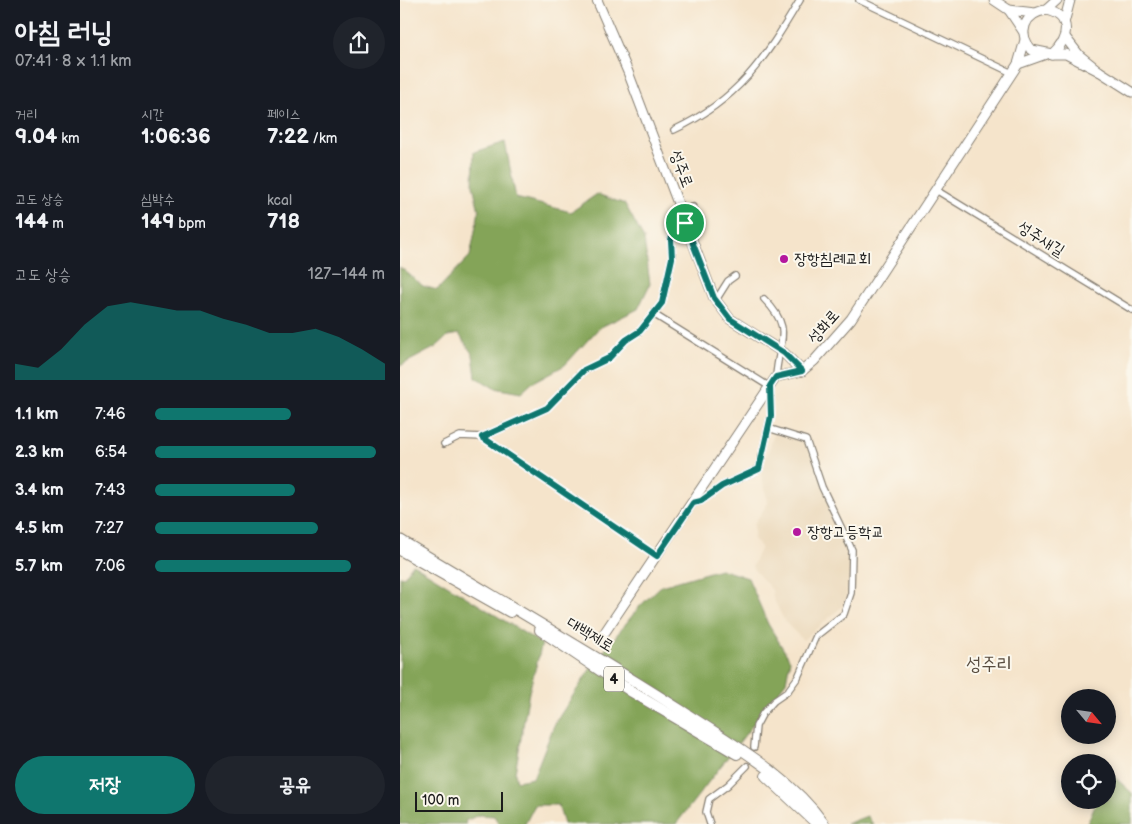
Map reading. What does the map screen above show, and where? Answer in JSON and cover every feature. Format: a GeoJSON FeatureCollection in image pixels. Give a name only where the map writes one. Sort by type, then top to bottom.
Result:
{"type":"FeatureCollection","features":[{"type":"Feature","properties":{"kind":"highway","name":"대백제로"},"geometry":{"type":"LineString","coordinates":[[400,540],[590,652],[755,758],[803,800],[824,824]]}},
{"type":"Feature","properties":{"kind":"highway","name":"대백제로"},"geometry":{"type":"LineString","coordinates":[[400,550],[535,626],[632,692],[742,757],[768,778],[817,824]]}},
{"type":"Feature","properties":{"kind":"street","name":"성주로"},"geometry":{"type":"LineString","coordinates":[[597,0],[628,72],[716,300],[730,319],[780,350],[802,371]]}},
{"type":"Feature","properties":{"kind":"street"},"geometry":{"type":"LineString","coordinates":[[674,130],[723,102],[744,81],[800,0]]}},
{"type":"Feature","properties":{"kind":"street"},"geometry":{"type":"LineString","coordinates":[[859,0],[1012,73]]}},
{"type":"Feature","properties":{"kind":"street"},"geometry":{"type":"LineString","coordinates":[[994,0],[1008,10],[1032,50],[1049,54],[1066,54],[1099,71],[1132,92]]}},
{"type":"Feature","properties":{"kind":"street"},"geometry":{"type":"LineString","coordinates":[[1024,36],[1028,18],[1035,13],[1046,10],[1057,0]]}},
{"type":"Feature","properties":{"kind":"street"},"geometry":{"type":"LineString","coordinates":[[1018,64],[1049,54],[1060,47],[1065,36],[1064,23],[1070,0]]}},
{"type":"Feature","properties":{"kind":"street"},"geometry":{"type":"LineString","coordinates":[[1008,10],[1035,13]]}},
{"type":"Feature","properties":{"kind":"street"},"geometry":{"type":"LineString","coordinates":[[1046,10],[1059,15],[1064,23]]}},
{"type":"Feature","properties":{"kind":"street","name":"성화로"},"geometry":{"type":"LineString","coordinates":[[776,377],[802,371],[814,361],[852,319],[1018,64],[1024,36]]}},
{"type":"Feature","properties":{"kind":"street"},"geometry":{"type":"LineString","coordinates":[[1065,36],[1079,55],[1099,71]]}},
{"type":"Feature","properties":{"kind":"street","name":"성주새길"},"geometry":{"type":"LineString","coordinates":[[936,190],[1132,310]]}},
{"type":"Feature","properties":{"kind":"street"},"geometry":{"type":"LineString","coordinates":[[681,212],[693,208]]}},
{"type":"Feature","properties":{"kind":"street"},"geometry":{"type":"LineString","coordinates":[[444,444],[460,436],[482,437],[547,408],[584,370],[609,358],[626,340],[640,331],[655,315],[662,303],[672,258],[671,240],[674,231],[685,223]]}},
{"type":"Feature","properties":{"kind":"street"},"geometry":{"type":"LineString","coordinates":[[716,300],[728,281],[735,276]]}},
{"type":"Feature","properties":{"kind":"street"},"geometry":{"type":"LineString","coordinates":[[600,638],[693,503],[776,377],[784,330],[764,299]]}},
{"type":"Feature","properties":{"kind":"street"},"geometry":{"type":"LineString","coordinates":[[655,315],[770,386]]}},
{"type":"Feature","properties":{"kind":"street"},"geometry":{"type":"LineString","coordinates":[[693,503],[701,501],[722,486],[759,469],[771,416],[770,386]]}},
{"type":"Feature","properties":{"kind":"street"},"geometry":{"type":"LineString","coordinates":[[754,747],[756,726],[763,713],[774,701],[787,692],[798,677],[816,636],[844,614],[851,593],[852,550],[822,487],[806,440],[768,428]]}},
{"type":"Feature","properties":{"kind":"street"},"geometry":{"type":"LineString","coordinates":[[482,437],[657,556]]}},
{"type":"Feature","properties":{"kind":"street"},"geometry":{"type":"LineString","coordinates":[[710,824],[706,812],[709,799],[728,785],[747,766]]}},
{"type":"Feature","properties":{"kind":"shaded area","name":"장항고등학교"},"geometry":{"type":"Polygon","coordinates":[[[774,434],[805,442],[848,549],[850,580],[844,605],[803,640],[785,622],[773,598],[772,590],[752,567],[761,547],[754,539],[754,524],[768,503],[761,474],[774,434]]]}},
{"type":"Feature","properties":{"kind":"green space"},"geometry":{"type":"Polygon","coordinates":[[[505,142],[516,198],[571,212],[597,194],[625,204],[644,239],[650,284],[638,309],[599,328],[565,365],[532,383],[521,393],[494,388],[476,377],[473,355],[459,334],[448,336],[436,347],[400,366],[400,267],[423,286],[437,290],[470,256],[479,211],[473,185],[474,152],[505,142]]]}},
{"type":"Feature","properties":{"kind":"green space"},"geometry":{"type":"Polygon","coordinates":[[[413,564],[542,644],[529,692],[515,773],[517,781],[533,778],[555,723],[593,665],[639,607],[661,586],[720,569],[748,578],[768,624],[790,660],[786,682],[676,824],[564,824],[558,805],[535,805],[525,824],[499,824],[494,816],[479,815],[465,821],[466,824],[400,824],[400,576],[404,577],[413,564]]]}},
{"type":"Feature","properties":{"kind":"green space"},"geometry":{"type":"Polygon","coordinates":[[[1116,778],[1132,793],[1132,824],[1087,824],[1093,809],[1116,809],[1116,778]]]}},
{"type":"Feature","properties":{"kind":"green space"},"geometry":{"type":"Polygon","coordinates":[[[867,816],[873,824],[846,824],[867,816]]]}},
{"type":"Feature","properties":{"kind":"place","name":"장항침례교회"},"geometry":{"type":"Point","coordinates":[784,259]}},
{"type":"Feature","properties":{"kind":"place","name":"장항고등학교"},"geometry":{"type":"Point","coordinates":[797,532]}},
{"type":"Feature","properties":{"kind":"district","name":"성주리"},"geometry":{"type":"Point","coordinates":[989,664]}},
{"type":"Feature","properties":{"kind":"route"},"geometry":{"type":"LineString","coordinates":[[685,223],[714,298],[730,319],[784,353],[802,371],[776,377],[770,386],[771,416],[759,469],[722,486],[701,501],[693,503],[657,556],[482,437],[547,408],[584,370],[609,358],[626,340],[640,331],[655,315],[662,303],[672,258],[671,240],[674,231],[685,223]]}}]}
